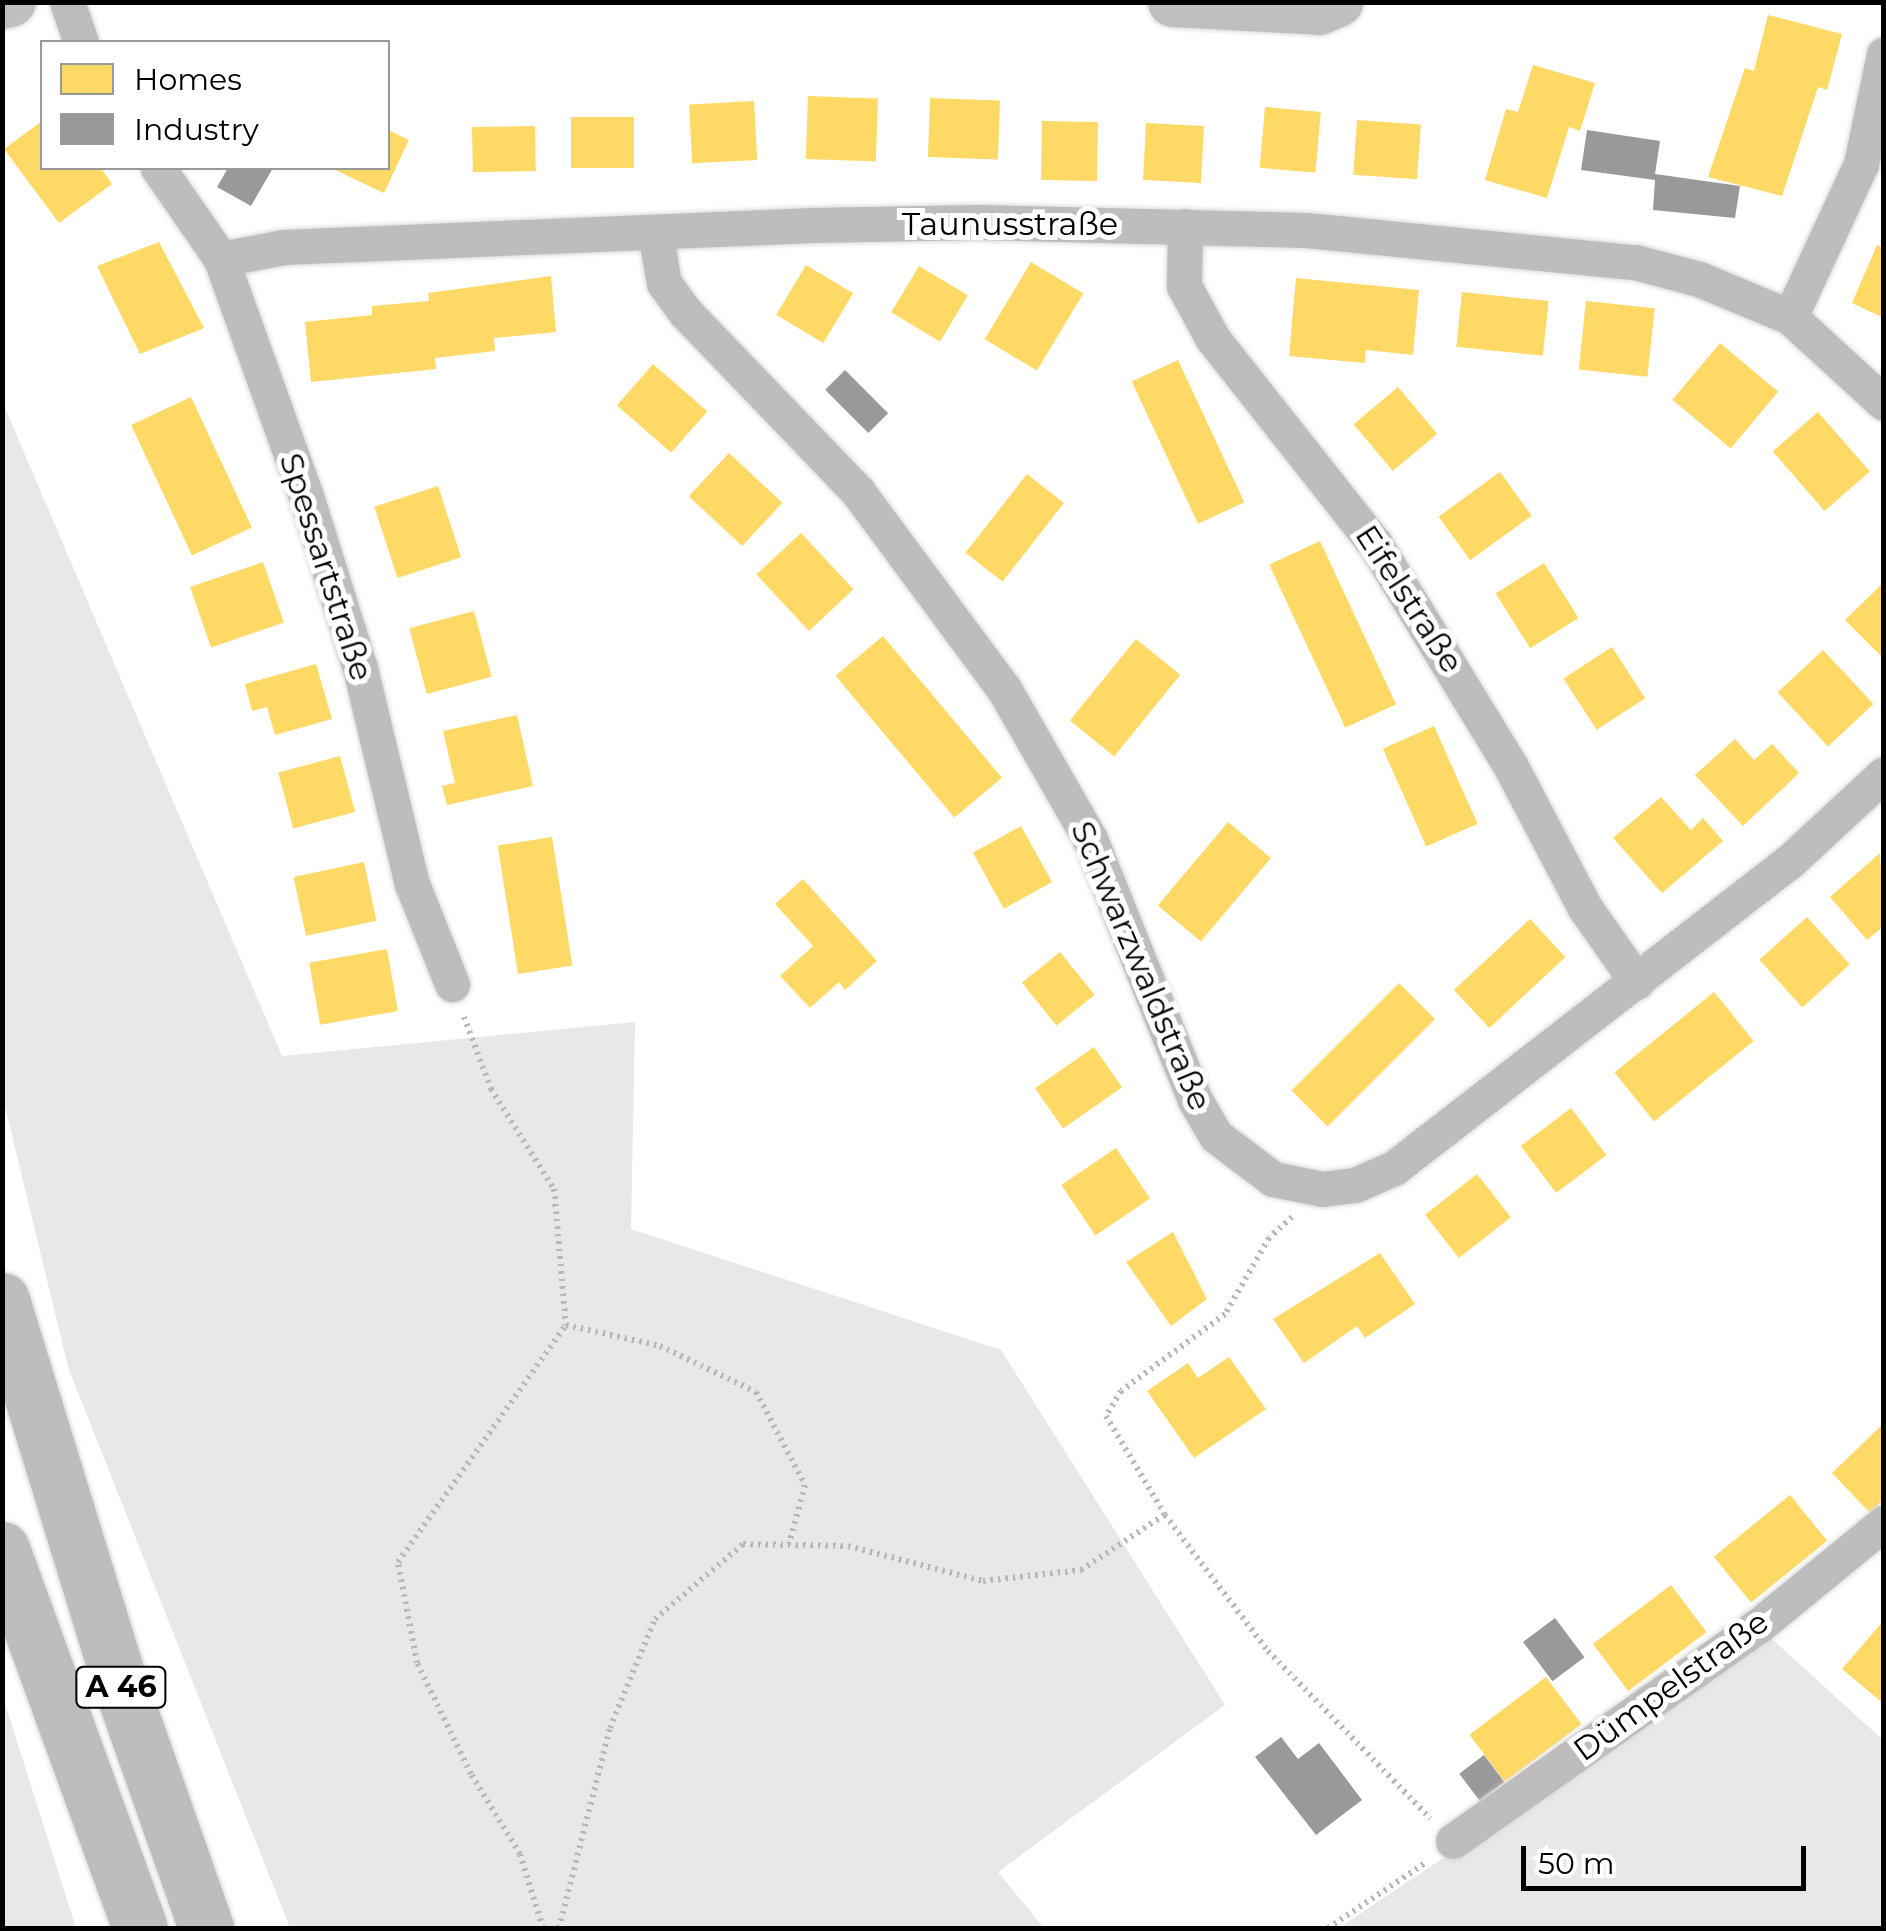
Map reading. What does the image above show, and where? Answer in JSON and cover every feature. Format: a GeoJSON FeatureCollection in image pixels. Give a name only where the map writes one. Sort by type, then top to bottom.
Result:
{"type":"FeatureCollection","features":[{"type":"Feature","properties":{"kind":"highway","name":"A 46"},"geometry":{"type":"LineString","coordinates":[[2,1300],[49,1442],[122,1689],[206,1928]]}},
{"type":"Feature","properties":{"kind":"highway"},"geometry":{"type":"LineString","coordinates":[[49,1442],[237,1928]]}},
{"type":"Feature","properties":{"kind":"highway","name":"A 46"},"geometry":{"type":"LineString","coordinates":[[2,1549],[140,1928]]}},
{"type":"Feature","properties":{"kind":"highway"},"geometry":{"type":"LineString","coordinates":[[2,1560],[37,1736],[100,1928]]}},
{"type":"Feature","properties":{"kind":"main road"},"geometry":{"type":"LineString","coordinates":[[2,4],[11,2]]}},
{"type":"Feature","properties":{"kind":"main road"},"geometry":{"type":"LineString","coordinates":[[1173,2],[1320,10],[1338,2]]}},
{"type":"Feature","properties":{"kind":"street"},"geometry":{"type":"LineString","coordinates":[[66,2],[80,40]]}},
{"type":"Feature","properties":{"kind":"street"},"geometry":{"type":"LineString","coordinates":[[1790,316],[1861,164],[1884,54]]}},
{"type":"Feature","properties":{"kind":"street","name":"Spessartstraße"},"geometry":{"type":"LineString","coordinates":[[159,170],[220,259],[306,496],[360,668],[412,884],[452,984]]}},
{"type":"Feature","properties":{"kind":"street","name":"Taunusstraße"},"geometry":{"type":"LineString","coordinates":[[220,259],[284,247],[979,222],[1306,230],[1635,262],[1734,291],[1790,316],[1884,403]]}},
{"type":"Feature","properties":{"kind":"street","name":"Eifelstraße"},"geometry":{"type":"LineString","coordinates":[[1185,226],[1184,286],[1213,339],[1375,544],[1492,734],[1585,908],[1637,982]]}},
{"type":"Feature","properties":{"kind":"street","name":"Schwarzwaldstraße"},"geometry":{"type":"LineString","coordinates":[[655,232],[664,283],[686,313],[858,492],[1004,689],[1090,839],[1195,1100],[1216,1136],[1273,1180],[1322,1189],[1355,1185],[1394,1168],[1789,862],[1884,774]]}},
{"type":"Feature","properties":{"kind":"street","name":"Dümpelstraße"},"geometry":{"type":"LineString","coordinates":[[1453,1841],[1758,1626],[1884,1524]]}},
{"type":"Feature","properties":{"kind":"path"},"geometry":{"type":"LineString","coordinates":[[452,984],[491,1089],[554,1190],[566,1326],[398,1562],[416,1663],[471,1774],[520,1854],[543,1928]]}},
{"type":"Feature","properties":{"kind":"path"},"geometry":{"type":"LineString","coordinates":[[1322,1189],[1269,1238],[1225,1314],[1111,1402],[1109,1428],[1165,1515],[1268,1651],[1453,1841],[1328,1928]]}},
{"type":"Feature","properties":{"kind":"path"},"geometry":{"type":"LineString","coordinates":[[566,1326],[660,1346],[756,1392],[804,1485],[790,1544]]}},
{"type":"Feature","properties":{"kind":"path"},"geometry":{"type":"LineString","coordinates":[[559,1928],[610,1728],[656,1619],[743,1544],[848,1546],[983,1581],[1081,1570],[1165,1515]]}},
{"type":"Feature","properties":{"kind":"shaded area"},"geometry":{"type":"Polygon","coordinates":[[[2,401],[282,1056],[635,1022],[631,1229],[1001,1350],[1225,1705],[998,1872],[1044,1928],[290,1928],[68,1367],[3,1098],[2,401]]]}},
{"type":"Feature","properties":{"kind":"shaded area"},"geometry":{"type":"Polygon","coordinates":[[[1771,1638],[1883,1740],[1883,1928],[1339,1928],[1771,1638]]]}},
{"type":"Feature","properties":{"kind":"shaded area"},"geometry":{"type":"Polygon","coordinates":[[[3,1697],[76,1928],[3,1928],[3,1697]]]}},
{"type":"Feature","properties":{"kind":"building: Homes"},"geometry":{"type":"Polygon","coordinates":[[[1768,15],[1842,34],[1827,90],[1818,87],[1782,196],[1708,177],[1745,68],[1754,71],[1768,15]]]}},
{"type":"Feature","properties":{"kind":"building: Homes"},"geometry":{"type":"Polygon","coordinates":[[[1533,65],[1595,83],[1580,131],[1569,127],[1547,198],[1485,180],[1506,109],[1518,112],[1533,65]]]}},
{"type":"Feature","properties":{"kind":"building: Homes"},"geometry":{"type":"Polygon","coordinates":[[[808,96],[878,98],[876,161],[806,159],[808,96]]]}},
{"type":"Feature","properties":{"kind":"building: Homes"},"geometry":{"type":"Polygon","coordinates":[[[930,98],[1000,100],[998,159],[928,157],[930,98]]]}},
{"type":"Feature","properties":{"kind":"building: Homes"},"geometry":{"type":"Polygon","coordinates":[[[754,101],[757,160],[692,163],[689,104],[754,101]]]}},
{"type":"Feature","properties":{"kind":"building: Homes"},"geometry":{"type":"Polygon","coordinates":[[[1265,107],[1321,112],[1315,173],[1260,168],[1265,107]]]}},
{"type":"Feature","properties":{"kind":"building: Homes"},"geometry":{"type":"Polygon","coordinates":[[[571,117],[634,117],[634,168],[571,168],[571,117]]]}},
{"type":"Feature","properties":{"kind":"building: Homes"},"geometry":{"type":"Polygon","coordinates":[[[1357,120],[1421,124],[1417,179],[1353,175],[1357,120]]]}},
{"type":"Feature","properties":{"kind":"building: Homes"},"geometry":{"type":"Polygon","coordinates":[[[1042,121],[1098,122],[1097,181],[1041,180],[1042,121]]]}},
{"type":"Feature","properties":{"kind":"building: Homes"},"geometry":{"type":"Polygon","coordinates":[[[40,122],[40,170],[102,170],[112,184],[59,223],[4,149],[40,122]]]}},
{"type":"Feature","properties":{"kind":"building: Homes"},"geometry":{"type":"Polygon","coordinates":[[[1146,123],[1204,126],[1201,183],[1143,180],[1146,123]]]}},
{"type":"Feature","properties":{"kind":"building: Homes"},"geometry":{"type":"Polygon","coordinates":[[[535,126],[536,171],[473,172],[472,127],[535,126]]]}},
{"type":"Feature","properties":{"kind":"building: Homes"},"geometry":{"type":"Polygon","coordinates":[[[390,131],[409,140],[384,193],[335,170],[390,170],[390,131]]]}},
{"type":"Feature","properties":{"kind":"building: Homes"},"geometry":{"type":"Polygon","coordinates":[[[159,242],[204,328],[140,354],[97,266],[159,242]]]}},
{"type":"Feature","properties":{"kind":"building: Homes"},"geometry":{"type":"Polygon","coordinates":[[[1877,245],[1884,248],[1884,318],[1852,303],[1877,245]]]}},
{"type":"Feature","properties":{"kind":"building: Homes"},"geometry":{"type":"Polygon","coordinates":[[[1031,262],[1083,293],[1037,371],[985,339],[1031,262]]]}},
{"type":"Feature","properties":{"kind":"building: Homes"},"geometry":{"type":"Polygon","coordinates":[[[806,265],[853,293],[823,343],[776,315],[806,265]]]}},
{"type":"Feature","properties":{"kind":"building: Homes"},"geometry":{"type":"Polygon","coordinates":[[[919,266],[968,295],[940,342],[891,312],[919,266]]]}},
{"type":"Feature","properties":{"kind":"building: Homes"},"geometry":{"type":"Polygon","coordinates":[[[551,276],[556,332],[494,338],[495,351],[435,358],[436,369],[311,382],[305,322],[372,315],[372,306],[429,301],[428,293],[551,276]]]}},
{"type":"Feature","properties":{"kind":"building: Homes"},"geometry":{"type":"Polygon","coordinates":[[[1296,278],[1419,290],[1413,355],[1366,350],[1365,363],[1289,356],[1296,278]]]}},
{"type":"Feature","properties":{"kind":"building: Homes"},"geometry":{"type":"Polygon","coordinates":[[[1462,292],[1549,301],[1543,356],[1456,347],[1462,292]]]}},
{"type":"Feature","properties":{"kind":"building: Homes"},"geometry":{"type":"Polygon","coordinates":[[[1586,301],[1655,308],[1647,377],[1579,370],[1586,301]]]}},
{"type":"Feature","properties":{"kind":"building: Homes"},"geometry":{"type":"Polygon","coordinates":[[[1720,343],[1778,392],[1731,449],[1672,400],[1720,343]]]}},
{"type":"Feature","properties":{"kind":"building: Homes"},"geometry":{"type":"Polygon","coordinates":[[[1178,360],[1244,502],[1198,524],[1132,382],[1178,360]]]}},
{"type":"Feature","properties":{"kind":"building: Homes"},"geometry":{"type":"Polygon","coordinates":[[[653,364],[707,411],[671,453],[617,406],[653,364]]]}},
{"type":"Feature","properties":{"kind":"building: Homes"},"geometry":{"type":"Polygon","coordinates":[[[1398,387],[1437,434],[1393,471],[1354,424],[1398,387]]]}},
{"type":"Feature","properties":{"kind":"building: Homes"},"geometry":{"type":"Polygon","coordinates":[[[191,397],[252,528],[192,555],[131,425],[191,397]]]}},
{"type":"Feature","properties":{"kind":"building: Homes"},"geometry":{"type":"Polygon","coordinates":[[[1818,412],[1870,472],[1825,511],[1773,451],[1818,412]]]}},
{"type":"Feature","properties":{"kind":"building: Homes"},"geometry":{"type":"Polygon","coordinates":[[[729,453],[782,503],[742,546],[689,496],[729,453]]]}},
{"type":"Feature","properties":{"kind":"building: Homes"},"geometry":{"type":"Polygon","coordinates":[[[1500,472],[1532,516],[1470,560],[1439,517],[1500,472]]]}},
{"type":"Feature","properties":{"kind":"building: Homes"},"geometry":{"type":"Polygon","coordinates":[[[1027,474],[1064,503],[1002,582],[965,553],[1027,474]]]}},
{"type":"Feature","properties":{"kind":"building: Homes"},"geometry":{"type":"Polygon","coordinates":[[[438,486],[461,557],[397,578],[374,507],[438,486]]]}},
{"type":"Feature","properties":{"kind":"building: Homes"},"geometry":{"type":"Polygon","coordinates":[[[801,533],[854,589],[809,631],[756,575],[801,533]]]}},
{"type":"Feature","properties":{"kind":"building: Homes"},"geometry":{"type":"Polygon","coordinates":[[[1320,541],[1396,704],[1345,728],[1269,565],[1320,541]]]}},
{"type":"Feature","properties":{"kind":"building: Homes"},"geometry":{"type":"Polygon","coordinates":[[[263,562],[284,623],[211,648],[190,587],[263,562]]]}},
{"type":"Feature","properties":{"kind":"building: Homes"},"geometry":{"type":"Polygon","coordinates":[[[1544,563],[1578,618],[1530,648],[1496,593],[1544,563]]]}},
{"type":"Feature","properties":{"kind":"building: Homes"},"geometry":{"type":"Polygon","coordinates":[[[1884,582],[1884,659],[1845,620],[1884,582]]]}},
{"type":"Feature","properties":{"kind":"building: Homes"},"geometry":{"type":"Polygon","coordinates":[[[474,611],[492,677],[427,694],[409,628],[474,611]]]}},
{"type":"Feature","properties":{"kind":"building: Homes"},"geometry":{"type":"Polygon","coordinates":[[[883,636],[1002,778],[954,818],[836,676],[883,636]]]}},
{"type":"Feature","properties":{"kind":"building: Homes"},"geometry":{"type":"Polygon","coordinates":[[[1136,639],[1180,675],[1114,756],[1070,721],[1136,639]]]}},
{"type":"Feature","properties":{"kind":"building: Homes"},"geometry":{"type":"Polygon","coordinates":[[[1612,647],[1645,698],[1597,730],[1563,679],[1612,647]]]}},
{"type":"Feature","properties":{"kind":"building: Homes"},"geometry":{"type":"Polygon","coordinates":[[[1823,650],[1873,704],[1828,746],[1778,692],[1823,650]]]}},
{"type":"Feature","properties":{"kind":"building: Homes"},"geometry":{"type":"Polygon","coordinates":[[[316,664],[332,719],[275,735],[267,707],[252,711],[245,684],[316,664]]]}},
{"type":"Feature","properties":{"kind":"building: Homes"},"geometry":{"type":"Polygon","coordinates":[[[517,715],[533,786],[447,805],[442,786],[455,783],[443,731],[517,715]]]}},
{"type":"Feature","properties":{"kind":"building: Homes"},"geometry":{"type":"Polygon","coordinates":[[[1434,726],[1478,824],[1426,847],[1383,749],[1434,726]]]}},
{"type":"Feature","properties":{"kind":"building: Homes"},"geometry":{"type":"Polygon","coordinates":[[[1735,739],[1754,760],[1772,744],[1799,773],[1743,826],[1695,775],[1735,739]]]}},
{"type":"Feature","properties":{"kind":"building: Homes"},"geometry":{"type":"Polygon","coordinates":[[[340,756],[355,812],[293,829],[278,773],[340,756]]]}},
{"type":"Feature","properties":{"kind":"building: Homes"},"geometry":{"type":"Polygon","coordinates":[[[1661,797],[1691,830],[1703,818],[1723,841],[1662,893],[1613,838],[1661,797]]]}},
{"type":"Feature","properties":{"kind":"building: Homes"},"geometry":{"type":"Polygon","coordinates":[[[1228,822],[1271,858],[1201,941],[1158,905],[1228,822]]]}},
{"type":"Feature","properties":{"kind":"building: Homes"},"geometry":{"type":"Polygon","coordinates":[[[1021,826],[1052,882],[1004,909],[973,853],[1021,826]]]}},
{"type":"Feature","properties":{"kind":"building: Homes"},"geometry":{"type":"Polygon","coordinates":[[[552,837],[572,965],[518,974],[498,846],[552,837]]]}},
{"type":"Feature","properties":{"kind":"building: Homes"},"geometry":{"type":"Polygon","coordinates":[[[1880,853],[1884,926],[1867,940],[1830,897],[1880,853]]]}},
{"type":"Feature","properties":{"kind":"building: Homes"},"geometry":{"type":"Polygon","coordinates":[[[364,862],[376,921],[306,936],[294,877],[364,862]]]}},
{"type":"Feature","properties":{"kind":"building: Homes"},"geometry":{"type":"Polygon","coordinates":[[[803,879],[877,961],[845,990],[839,982],[810,1008],[780,976],[813,946],[775,904],[803,879]]]}},
{"type":"Feature","properties":{"kind":"building: Homes"},"geometry":{"type":"Polygon","coordinates":[[[1807,917],[1850,965],[1802,1007],[1759,960],[1807,917]]]}},
{"type":"Feature","properties":{"kind":"building: Homes"},"geometry":{"type":"Polygon","coordinates":[[[1530,919],[1565,957],[1489,1028],[1454,990],[1530,919]]]}},
{"type":"Feature","properties":{"kind":"building: Homes"},"geometry":{"type":"Polygon","coordinates":[[[387,949],[398,1011],[320,1025],[309,963],[387,949]]]}},
{"type":"Feature","properties":{"kind":"building: Homes"},"geometry":{"type":"Polygon","coordinates":[[[1060,952],[1095,995],[1057,1026],[1022,983],[1060,952]]]}},
{"type":"Feature","properties":{"kind":"building: Homes"},"geometry":{"type":"Polygon","coordinates":[[[1399,983],[1435,1019],[1328,1127],[1292,1090],[1399,983]]]}},
{"type":"Feature","properties":{"kind":"building: Homes"},"geometry":{"type":"Polygon","coordinates":[[[1714,992],[1754,1041],[1654,1122],[1615,1073],[1714,992]]]}},
{"type":"Feature","properties":{"kind":"building: Homes"},"geometry":{"type":"Polygon","coordinates":[[[1094,1047],[1122,1087],[1063,1128],[1035,1088],[1094,1047]]]}},
{"type":"Feature","properties":{"kind":"building: Homes"},"geometry":{"type":"Polygon","coordinates":[[[1571,1108],[1607,1155],[1556,1193],[1521,1146],[1571,1108]]]}},
{"type":"Feature","properties":{"kind":"building: Homes"},"geometry":{"type":"Polygon","coordinates":[[[1116,1148],[1150,1199],[1095,1235],[1061,1185],[1116,1148]]]}},
{"type":"Feature","properties":{"kind":"building: Homes"},"geometry":{"type":"Polygon","coordinates":[[[1477,1174],[1511,1217],[1459,1258],[1425,1215],[1477,1174]]]}},
{"type":"Feature","properties":{"kind":"building: Homes"},"geometry":{"type":"Polygon","coordinates":[[[1173,1232],[1207,1299],[1171,1326],[1126,1262],[1173,1232]]]}},
{"type":"Feature","properties":{"kind":"building: Homes"},"geometry":{"type":"Polygon","coordinates":[[[1380,1253],[1415,1304],[1365,1338],[1357,1326],[1304,1363],[1273,1319],[1380,1253]]]}},
{"type":"Feature","properties":{"kind":"building: Homes"},"geometry":{"type":"Polygon","coordinates":[[[1229,1357],[1266,1409],[1194,1458],[1147,1391],[1188,1363],[1198,1378],[1229,1357]]]}},
{"type":"Feature","properties":{"kind":"building: Homes"},"geometry":{"type":"Polygon","coordinates":[[[1884,1423],[1884,1499],[1870,1513],[1832,1473],[1884,1423]]]}},
{"type":"Feature","properties":{"kind":"building: Homes"},"geometry":{"type":"Polygon","coordinates":[[[1790,1495],[1827,1541],[1751,1603],[1714,1557],[1790,1495]]]}},
{"type":"Feature","properties":{"kind":"building: Homes"},"geometry":{"type":"Polygon","coordinates":[[[1671,1585],[1707,1632],[1628,1691],[1593,1644],[1671,1585]]]}},
{"type":"Feature","properties":{"kind":"building: Homes"},"geometry":{"type":"Polygon","coordinates":[[[1884,1620],[1884,1704],[1842,1669],[1884,1620]]]}},
{"type":"Feature","properties":{"kind":"building: Homes"},"geometry":{"type":"Polygon","coordinates":[[[1546,1677],[1582,1724],[1505,1782],[1469,1735],[1546,1677]]]}},
{"type":"Feature","properties":{"kind":"building: Industry"},"geometry":{"type":"Polygon","coordinates":[[[1587,130],[1660,141],[1655,174],[1740,186],[1735,218],[1653,210],[1655,180],[1581,170],[1587,130]]]}},
{"type":"Feature","properties":{"kind":"building: Industry"},"geometry":{"type":"Polygon","coordinates":[[[227,170],[272,170],[251,206],[217,187],[227,170]]]}},
{"type":"Feature","properties":{"kind":"building: Industry"},"geometry":{"type":"Polygon","coordinates":[[[845,370],[888,413],[868,433],[825,390],[845,370]]]}},
{"type":"Feature","properties":{"kind":"building: Industry"},"geometry":{"type":"Polygon","coordinates":[[[1555,1618],[1584,1657],[1553,1681],[1523,1642],[1555,1618]]]}},
{"type":"Feature","properties":{"kind":"building: Industry"},"geometry":{"type":"Polygon","coordinates":[[[1281,1737],[1298,1759],[1319,1743],[1362,1800],[1316,1835],[1255,1757],[1281,1737]]]}},
{"type":"Feature","properties":{"kind":"building: Industry"},"geometry":{"type":"Polygon","coordinates":[[[1484,1755],[1504,1782],[1480,1801],[1459,1774],[1484,1755]]]}}]}
